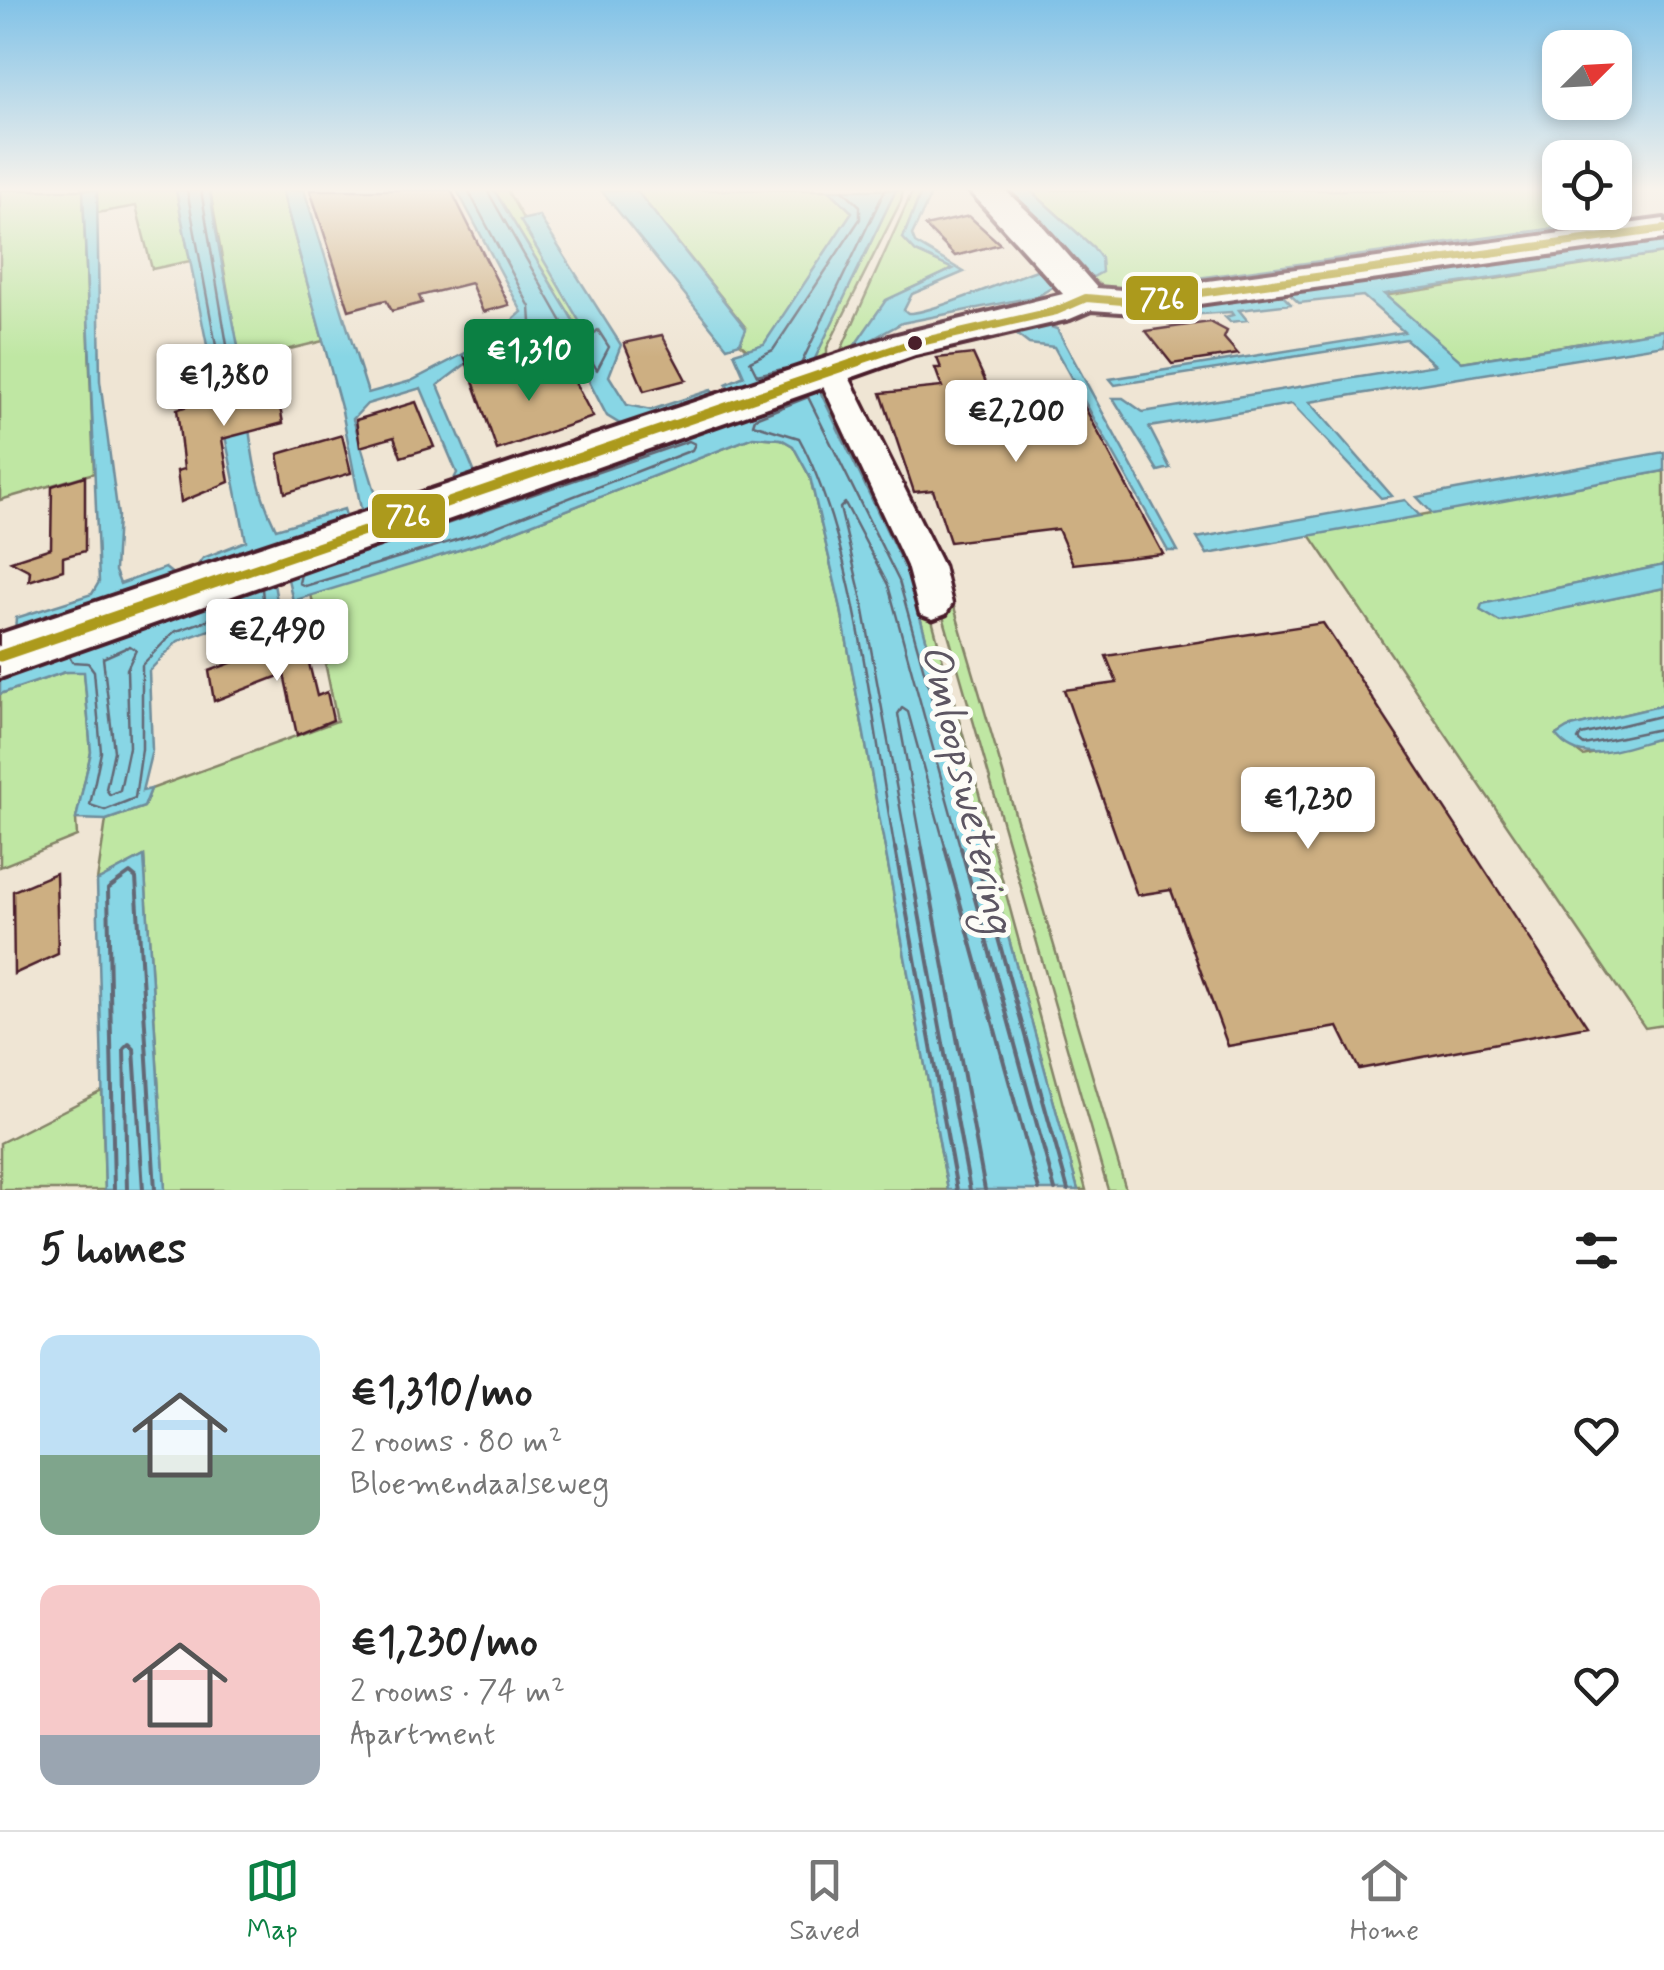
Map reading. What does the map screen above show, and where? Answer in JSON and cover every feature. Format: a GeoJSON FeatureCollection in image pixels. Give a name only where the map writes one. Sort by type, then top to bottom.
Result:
{"type":"FeatureCollection","features":[{"type":"Feature","properties":{"kind":"street"},"geometry":{"type":"LineString","coordinates":[[1041,246],[1086,298]]}},
{"type":"Feature","properties":{"kind":"street"},"geometry":{"type":"LineString","coordinates":[[0,656],[904,346],[1056,310],[1086,298],[1134,302],[1545,246]]}},
{"type":"Feature","properties":{"kind":"street"},"geometry":{"type":"LineString","coordinates":[[812,379],[925,566],[932,604]]}},
{"type":"Feature","properties":{"kind":"green space"},"geometry":{"type":"Polygon","coordinates":[[[0,246],[85,246],[94,473],[0,500],[0,246]]]}},
{"type":"Feature","properties":{"kind":"green space"},"geometry":{"type":"Polygon","coordinates":[[[146,246],[187,246],[190,261],[152,269],[146,246]]]}},
{"type":"Feature","properties":{"kind":"green space"},"geometry":{"type":"Polygon","coordinates":[[[220,246],[297,246],[323,341],[240,361],[220,246]]]}},
{"type":"Feature","properties":{"kind":"green space"},"geometry":{"type":"Polygon","coordinates":[[[528,246],[538,246],[585,329],[579,330],[528,246]]]}},
{"type":"Feature","properties":{"kind":"green space"},"geometry":{"type":"Polygon","coordinates":[[[680,246],[830,246],[764,345],[747,349],[740,343],[746,328],[680,246]]]}},
{"type":"Feature","properties":{"kind":"green space"},"geometry":{"type":"Polygon","coordinates":[[[869,246],[879,246],[827,348],[827,366],[809,369],[869,246]]]}},
{"type":"Feature","properties":{"kind":"green space"},"geometry":{"type":"Polygon","coordinates":[[[888,246],[910,246],[953,268],[886,304],[869,328],[866,346],[837,359],[888,246]]]}},
{"type":"Feature","properties":{"kind":"green space"},"geometry":{"type":"Polygon","coordinates":[[[1091,246],[1436,246],[1121,290],[1108,289],[1069,265],[1091,246]]]}},
{"type":"Feature","properties":{"kind":"green space"},"geometry":{"type":"Polygon","coordinates":[[[1446,246],[1486,246],[1167,292],[1121,290],[1446,246]]]}},
{"type":"Feature","properties":{"kind":"green space"},"geometry":{"type":"Polygon","coordinates":[[[1664,253],[1664,330],[1461,362],[1383,296],[1664,253]]]}},
{"type":"Feature","properties":{"kind":"green space"},"geometry":{"type":"Polygon","coordinates":[[[826,379],[928,605],[1086,1190],[1078,1190],[909,577],[816,383],[826,379]]]}},
{"type":"Feature","properties":{"kind":"green space"},"geometry":{"type":"Polygon","coordinates":[[[753,437],[781,439],[793,446],[810,477],[840,604],[948,1190],[165,1190],[144,856],[97,881],[106,820],[144,807],[151,789],[337,721],[311,594],[485,542],[753,437]]]}},
{"type":"Feature","properties":{"kind":"green space"},"geometry":{"type":"Polygon","coordinates":[[[1664,471],[1664,565],[1483,604],[1480,610],[1500,621],[1664,588],[1664,705],[1568,728],[1556,735],[1583,756],[1664,737],[1664,1025],[1645,1028],[1310,535],[1664,471]]]}},
{"type":"Feature","properties":{"kind":"green space"},"geometry":{"type":"Polygon","coordinates":[[[940,582],[947,583],[1126,1190],[1108,1190],[935,588],[940,582]]]}},
{"type":"Feature","properties":{"kind":"green space"},"geometry":{"type":"Polygon","coordinates":[[[84,671],[91,752],[76,819],[77,836],[0,867],[0,694],[65,672],[84,671]]]}},
{"type":"Feature","properties":{"kind":"green space"},"geometry":{"type":"Polygon","coordinates":[[[102,1091],[105,1190],[0,1190],[0,1143],[102,1091]]]}},
{"type":"Feature","properties":{"kind":"water"},"geometry":{"type":"Polygon","coordinates":[[[85,246],[98,246],[100,381],[118,516],[115,571],[120,584],[165,568],[174,575],[175,584],[15,632],[16,618],[92,594],[99,582],[85,246]]]}},
{"type":"Feature","properties":{"kind":"water"},"geometry":{"type":"Polygon","coordinates":[[[187,246],[219,246],[255,466],[276,529],[344,509],[347,519],[197,579],[195,569],[203,558],[246,541],[187,246]]]}},
{"type":"Feature","properties":{"kind":"water"},"geometry":{"type":"Polygon","coordinates":[[[297,246],[322,246],[368,393],[411,381],[475,348],[480,353],[438,385],[479,483],[408,504],[405,497],[453,481],[457,473],[421,388],[367,404],[353,419],[377,498],[391,501],[393,509],[362,514],[342,411],[297,246]]]}},
{"type":"Feature","properties":{"kind":"water"},"geometry":{"type":"Polygon","coordinates":[[[487,246],[528,246],[579,330],[584,329],[535,246],[558,246],[621,345],[609,376],[627,405],[651,410],[711,390],[715,395],[630,430],[607,416],[572,349],[526,332],[491,348],[486,343],[522,312],[487,246]]]}},
{"type":"Feature","properties":{"kind":"water"},"geometry":{"type":"Polygon","coordinates":[[[646,246],[680,246],[746,329],[740,343],[727,347],[646,246]]]}},
{"type":"Feature","properties":{"kind":"water"},"geometry":{"type":"Polygon","coordinates":[[[830,246],[869,246],[810,369],[731,390],[726,384],[744,376],[734,353],[764,344],[830,246]]]}},
{"type":"Feature","properties":{"kind":"water"},"geometry":{"type":"Polygon","coordinates":[[[910,246],[919,246],[964,272],[912,294],[904,310],[908,313],[951,302],[1042,268],[1056,285],[1038,296],[902,323],[858,347],[855,345],[886,300],[953,269],[910,246]]]}},
{"type":"Feature","properties":{"kind":"water"},"geometry":{"type":"Polygon","coordinates":[[[1053,246],[1091,246],[1101,258],[1102,272],[1093,277],[1073,266],[1053,246]]]}},
{"type":"Feature","properties":{"kind":"water"},"geometry":{"type":"Polygon","coordinates":[[[1430,246],[1476,246],[1137,293],[1119,289],[1430,246]]]}},
{"type":"Feature","properties":{"kind":"water"},"geometry":{"type":"Polygon","coordinates":[[[1617,246],[1664,246],[1664,253],[1384,294],[1462,362],[1664,330],[1664,345],[1310,402],[1392,496],[1381,498],[1292,404],[1149,427],[1170,468],[1158,471],[1113,398],[1123,398],[1143,412],[1435,365],[1406,339],[1115,385],[1110,379],[1404,332],[1363,296],[1299,303],[1286,291],[1617,246]]]}},
{"type":"Feature","properties":{"kind":"water"},"geometry":{"type":"Polygon","coordinates":[[[1279,292],[1291,304],[1239,310],[1247,320],[1230,322],[1225,317],[1233,315],[1231,312],[1188,315],[1180,306],[1279,292]]]}},
{"type":"Feature","properties":{"kind":"water"},"geometry":{"type":"Polygon","coordinates":[[[1045,325],[1057,329],[1178,551],[1168,551],[1054,347],[1029,344],[1012,331],[1045,325]]]}},
{"type":"Feature","properties":{"kind":"water","name":"Omloopswetering"},"geometry":{"type":"Polygon","coordinates":[[[816,383],[909,577],[1078,1190],[948,1190],[840,604],[810,477],[793,446],[781,439],[753,437],[485,542],[293,601],[288,579],[293,566],[816,383]]]}},
{"type":"Feature","properties":{"kind":"water"},"geometry":{"type":"Polygon","coordinates":[[[1664,452],[1664,471],[1433,514],[1417,497],[1664,452]]]}},
{"type":"Feature","properties":{"kind":"water"},"geometry":{"type":"Polygon","coordinates":[[[1405,500],[1420,516],[1207,554],[1197,538],[1405,500]]]}},
{"type":"Feature","properties":{"kind":"water"},"geometry":{"type":"Polygon","coordinates":[[[1664,565],[1664,588],[1500,622],[1480,610],[1482,604],[1664,565]]]}},
{"type":"Feature","properties":{"kind":"water"},"geometry":{"type":"Polygon","coordinates":[[[264,576],[274,584],[278,606],[178,641],[149,671],[152,750],[142,791],[151,789],[144,807],[106,820],[76,819],[91,752],[84,672],[65,672],[0,694],[0,666],[264,576]]]}},
{"type":"Feature","properties":{"kind":"water"},"geometry":{"type":"Polygon","coordinates":[[[1664,705],[1664,737],[1621,749],[1579,751],[1556,735],[1567,728],[1664,705]]]}},
{"type":"Feature","properties":{"kind":"water"},"geometry":{"type":"Polygon","coordinates":[[[144,856],[165,1190],[105,1190],[97,881],[144,856]]]}},
{"type":"Feature","properties":{"kind":"building"},"geometry":{"type":"Polygon","coordinates":[[[328,246],[479,246],[509,305],[483,312],[471,283],[419,296],[422,303],[392,311],[386,300],[349,310],[328,246]]]}},
{"type":"Feature","properties":{"kind":"building"},"geometry":{"type":"Polygon","coordinates":[[[945,246],[994,246],[955,256],[945,246]]]}},
{"type":"Feature","properties":{"kind":"building"},"geometry":{"type":"Polygon","coordinates":[[[1210,322],[1227,331],[1224,338],[1238,354],[1172,364],[1146,331],[1210,322]]]}},
{"type":"Feature","properties":{"kind":"building"},"geometry":{"type":"Polygon","coordinates":[[[662,335],[686,380],[644,391],[624,343],[662,335]]]}},
{"type":"Feature","properties":{"kind":"building"},"geometry":{"type":"Polygon","coordinates":[[[973,354],[993,398],[1075,389],[1163,554],[1073,564],[1058,529],[950,542],[933,490],[914,492],[881,393],[942,387],[935,368],[941,368],[937,358],[973,354]]]}},
{"type":"Feature","properties":{"kind":"building"},"geometry":{"type":"Polygon","coordinates":[[[465,358],[503,382],[566,365],[593,417],[497,450],[465,358]]]}},
{"type":"Feature","properties":{"kind":"building"},"geometry":{"type":"Polygon","coordinates":[[[271,360],[283,423],[222,439],[229,482],[181,502],[177,471],[184,469],[177,409],[249,389],[246,366],[271,360]]]}},
{"type":"Feature","properties":{"kind":"building"},"geometry":{"type":"Polygon","coordinates":[[[416,402],[434,447],[401,457],[394,437],[360,447],[356,420],[416,402]]]}},
{"type":"Feature","properties":{"kind":"building"},"geometry":{"type":"Polygon","coordinates":[[[342,435],[351,473],[285,493],[278,454],[342,435]]]}},
{"type":"Feature","properties":{"kind":"building"},"geometry":{"type":"Polygon","coordinates":[[[85,476],[85,551],[63,557],[63,570],[29,581],[30,571],[11,561],[51,548],[52,486],[85,476]]]}},
{"type":"Feature","properties":{"kind":"building"},"geometry":{"type":"Polygon","coordinates":[[[1323,623],[1587,1026],[1359,1069],[1338,1027],[1228,1046],[1171,890],[1137,895],[1064,690],[1117,683],[1106,656],[1323,623]]]}},
{"type":"Feature","properties":{"kind":"building"},"geometry":{"type":"Polygon","coordinates":[[[283,644],[286,658],[306,651],[317,696],[327,692],[333,720],[297,735],[284,674],[214,701],[209,671],[283,644]]]}},
{"type":"Feature","properties":{"kind":"building"},"geometry":{"type":"Polygon","coordinates":[[[56,873],[58,954],[14,974],[13,891],[56,873]]]}},
{"type":"Feature","properties":{"kind":"transit line","name":"726"},"geometry":{"type":"LineString","coordinates":[[0,656],[903,346],[1056,311],[1086,298],[1135,302],[1544,246]]}}]}
